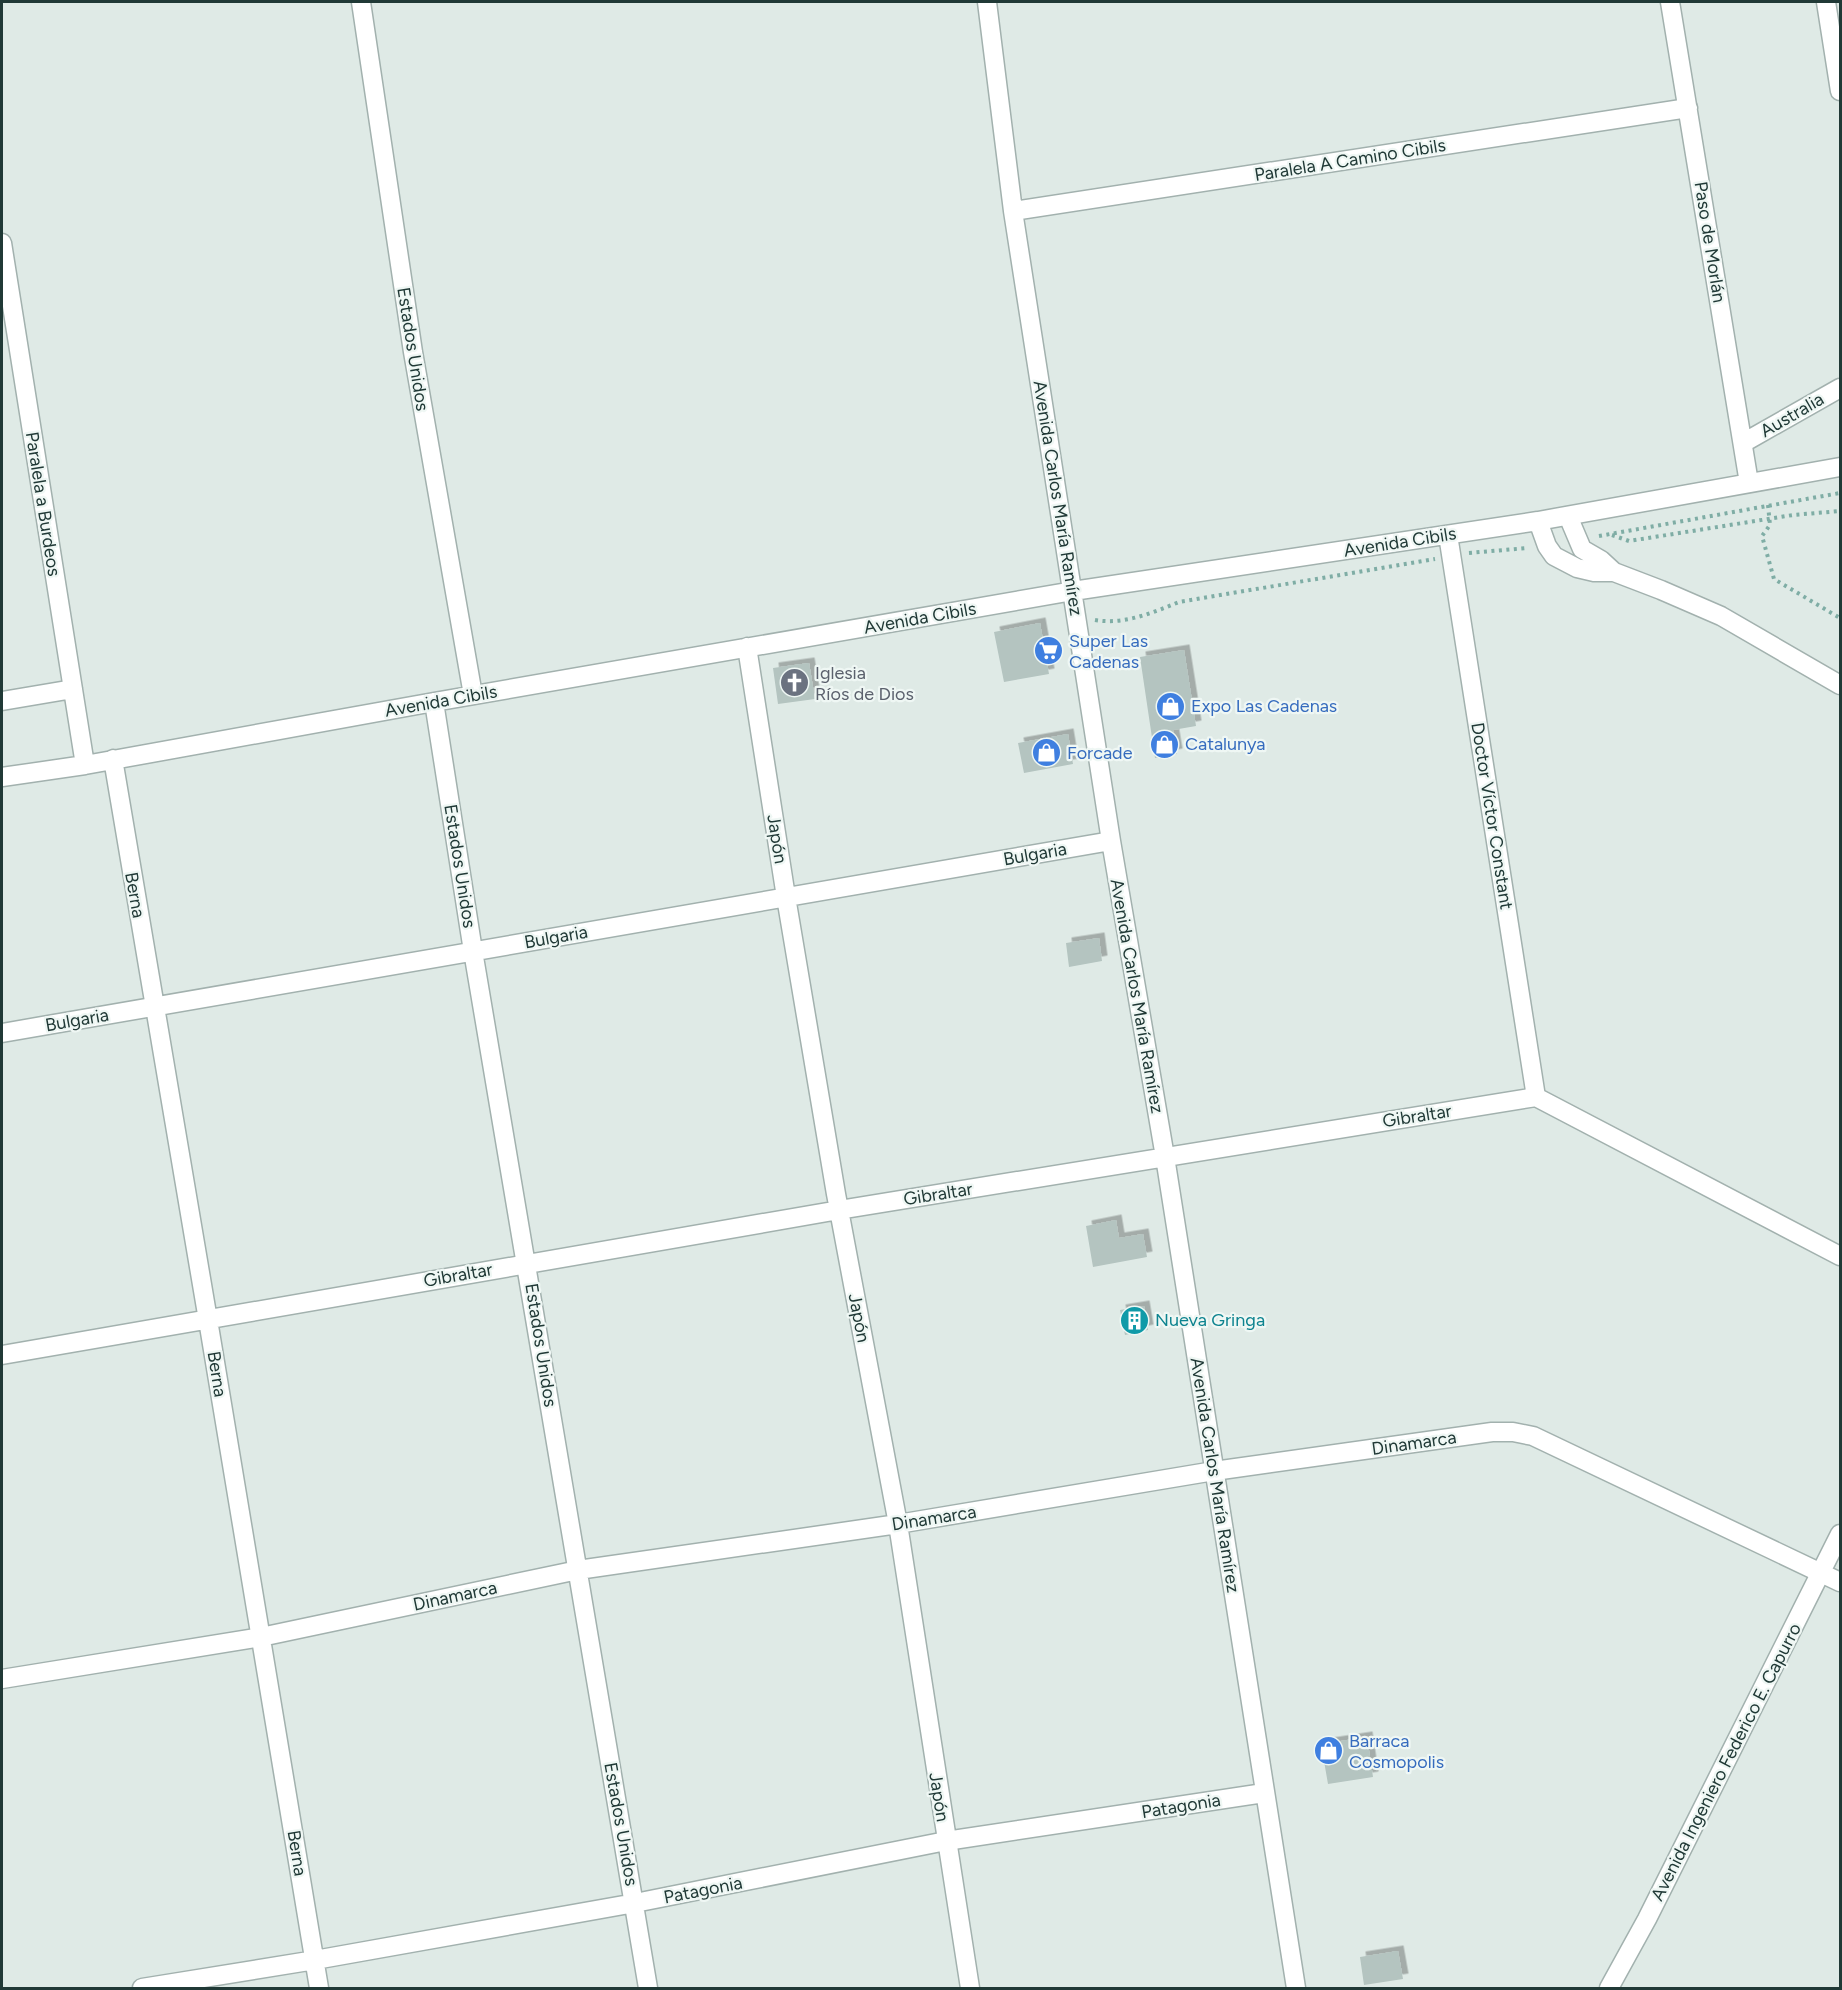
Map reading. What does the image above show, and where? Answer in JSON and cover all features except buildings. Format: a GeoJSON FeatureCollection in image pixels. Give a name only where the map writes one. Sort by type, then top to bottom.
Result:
{"type":"FeatureCollection","features":[{"type":"Feature","properties":{"kind":"street","name":"Estados Unidos"},"geometry":{"type":"LineString","coordinates":[[361,2],[412,352],[473,695]]}},
{"type":"Feature","properties":{"kind":"street","name":"Avenida Carlos María Ramírez"},"geometry":{"type":"LineString","coordinates":[[987,2],[1013,212],[1111,841],[1165,1157],[1296,1989]]}},
{"type":"Feature","properties":{"kind":"street","name":"Paso de Morlán"},"geometry":{"type":"LineString","coordinates":[[1670,2],[1743,443],[1757,481]]}},
{"type":"Feature","properties":{"kind":"street"},"geometry":{"type":"LineString","coordinates":[[1826,2],[1840,92]]}},
{"type":"Feature","properties":{"kind":"street","name":"Paralela A Camino Cibils"},"geometry":{"type":"LineString","coordinates":[[1013,212],[1688,108]]}},
{"type":"Feature","properties":{"kind":"street","name":"Paralela a Burdeos"},"geometry":{"type":"LineString","coordinates":[[2,243],[85,765]]}},
{"type":"Feature","properties":{"kind":"street","name":"Australia"},"geometry":{"type":"LineString","coordinates":[[1743,443],[1840,388]]}},
{"type":"Feature","properties":{"kind":"street","name":"Avenida Cibils"},"geometry":{"type":"LineString","coordinates":[[2,777],[85,765],[1073,591],[1538,521],[1840,467]]}},
{"type":"Feature","properties":{"kind":"street"},"geometry":{"type":"LineString","coordinates":[[1568,516],[1582,549],[1601,560],[1614,572],[1722,616],[1840,685]]}},
{"type":"Feature","properties":{"kind":"street"},"geometry":{"type":"LineString","coordinates":[[1538,521],[1547,546],[1554,556],[1577,568],[1594,572],[1614,572]]}},
{"type":"Feature","properties":{"kind":"street","name":"Doctor Víctor Constant"},"geometry":{"type":"LineString","coordinates":[[1448,535],[1536,1097]]}},
{"type":"Feature","properties":{"kind":"street","name":"Japón"},"geometry":{"type":"LineString","coordinates":[[747,647],[786,897],[839,1210],[898,1524],[970,1989]]}},
{"type":"Feature","properties":{"kind":"street"},"geometry":{"type":"LineString","coordinates":[[2,701],[73,689]]}},
{"type":"Feature","properties":{"kind":"street","name":"Estados Unidos"},"geometry":{"type":"LineString","coordinates":[[434,702],[473,951],[648,1989]]}},
{"type":"Feature","properties":{"kind":"street","name":"Berna"},"geometry":{"type":"LineString","coordinates":[[113,759],[319,1989]]}},
{"type":"Feature","properties":{"kind":"street","name":"Bulgaria"},"geometry":{"type":"LineString","coordinates":[[2,1033],[1111,841]]}},
{"type":"Feature","properties":{"kind":"street"},"geometry":{"type":"LineString","coordinates":[[1536,1097],[1840,1256]]}},
{"type":"Feature","properties":{"kind":"street","name":"Gibraltar"},"geometry":{"type":"LineString","coordinates":[[2,1355],[839,1210],[1536,1097]]}},
{"type":"Feature","properties":{"kind":"street","name":"Dinamarca"},"geometry":{"type":"LineString","coordinates":[[2,1679],[261,1637],[578,1570],[898,1524],[1214,1471],[1492,1432],[1514,1432],[1533,1436],[1840,1582]]}},
{"type":"Feature","properties":{"kind":"street","name":"Avenida Ingeniero Federico E. Capurro"},"geometry":{"type":"LineString","coordinates":[[1609,1989],[1840,1534]]}},
{"type":"Feature","properties":{"kind":"street","name":"Patagonia"},"geometry":{"type":"LineString","coordinates":[[142,1989],[635,1903],[946,1841],[1264,1793]]}},
{"type":"Feature","properties":{"kind":"path"},"geometry":{"type":"LineString","coordinates":[[1757,481],[1769,519],[1770,525],[1762,536],[1774,579],[1840,618]]}},
{"type":"Feature","properties":{"kind":"path"},"geometry":{"type":"LineString","coordinates":[[1611,534],[1629,541],[1793,514],[1840,511]]}},
{"type":"Feature","properties":{"kind":"place","name":"Super Las Cadenas"},"geometry":{"type":"Point","coordinates":[1048,651]}},
{"type":"Feature","properties":{"kind":"place","name":"Iglesia Ríos de Dios"},"geometry":{"type":"Point","coordinates":[794,683]}},
{"type":"Feature","properties":{"kind":"place","name":"Expo Las Cadenas"},"geometry":{"type":"Point","coordinates":[1170,706]}},
{"type":"Feature","properties":{"kind":"place","name":"Catalunya"},"geometry":{"type":"Point","coordinates":[1164,744]}},
{"type":"Feature","properties":{"kind":"place","name":"Forcade"},"geometry":{"type":"Point","coordinates":[1046,753]}},
{"type":"Feature","properties":{"kind":"place","name":"Nueva Gringa"},"geometry":{"type":"Point","coordinates":[1134,1320]}},
{"type":"Feature","properties":{"kind":"place","name":"Barraca Cosmopolis"},"geometry":{"type":"Point","coordinates":[1328,1751]}}]}
